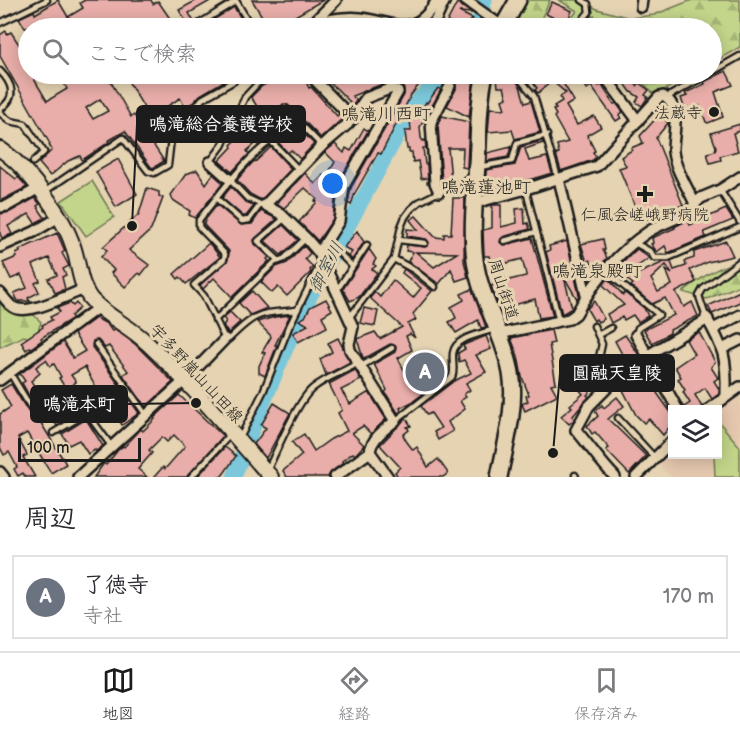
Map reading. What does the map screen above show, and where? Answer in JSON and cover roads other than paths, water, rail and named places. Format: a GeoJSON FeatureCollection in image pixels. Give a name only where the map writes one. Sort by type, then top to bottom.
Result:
{"type":"FeatureCollection","features":[{"type":"Feature","properties":{"kind":"highway"},"geometry":{"type":"LineString","coordinates":[[506,18],[518,0]]}},
{"type":"Feature","properties":{"kind":"highway","name":"周山街道"},"geometry":{"type":"LineString","coordinates":[[483,84],[480,96],[473,230],[475,261],[512,374],[513,393],[499,477]]}},
{"type":"Feature","properties":{"kind":"main road","name":"宇多野嵐山山田線"},"geometry":{"type":"LineString","coordinates":[[0,149],[19,164],[58,217],[73,244],[85,289],[99,307],[146,341],[269,474]]}},
{"type":"Feature","properties":{"kind":"street"},"geometry":{"type":"LineString","coordinates":[[316,18],[336,0]]}},
{"type":"Feature","properties":{"kind":"street"},"geometry":{"type":"LineString","coordinates":[[421,18],[430,14],[437,0]]}},
{"type":"Feature","properties":{"kind":"street"},"geometry":{"type":"LineString","coordinates":[[439,18],[445,0]]}},
{"type":"Feature","properties":{"kind":"street"},"geometry":{"type":"LineString","coordinates":[[465,0],[490,18]]}},
{"type":"Feature","properties":{"kind":"street"},"geometry":{"type":"LineString","coordinates":[[319,84],[353,119]]}},
{"type":"Feature","properties":{"kind":"street"},"geometry":{"type":"LineString","coordinates":[[610,84],[638,121]]}},
{"type":"Feature","properties":{"kind":"street"},"geometry":{"type":"LineString","coordinates":[[439,192],[435,183],[431,122],[450,86]]}},
{"type":"Feature","properties":{"kind":"street"},"geometry":{"type":"LineString","coordinates":[[388,477],[370,452],[370,447],[380,434],[395,421],[350,350],[353,327],[349,318],[321,259],[306,238],[285,218],[263,205],[322,146],[353,119],[366,98],[392,88]]}},
{"type":"Feature","properties":{"kind":"street"},"geometry":{"type":"LineString","coordinates":[[321,259],[339,221],[344,186],[398,92],[392,88]]}},
{"type":"Feature","properties":{"kind":"street"},"geometry":{"type":"LineString","coordinates":[[475,203],[597,166],[659,97],[667,98],[676,120],[673,153],[695,204]]}},
{"type":"Feature","properties":{"kind":"street"},"geometry":{"type":"LineString","coordinates":[[210,162],[231,180]]}},
{"type":"Feature","properties":{"kind":"street"},"geometry":{"type":"LineString","coordinates":[[498,331],[569,319],[576,314],[604,270],[635,243],[662,224],[689,212],[701,198],[720,190],[740,177]]}},
{"type":"Feature","properties":{"kind":"street"},"geometry":{"type":"LineString","coordinates":[[559,179],[586,295]]}},
{"type":"Feature","properties":{"kind":"street"},"geometry":{"type":"LineString","coordinates":[[0,207],[40,191]]}},
{"type":"Feature","properties":{"kind":"street"},"geometry":{"type":"LineString","coordinates":[[0,248],[34,232],[58,217]]}},
{"type":"Feature","properties":{"kind":"street"},"geometry":{"type":"LineString","coordinates":[[0,293],[14,307],[22,309],[47,305],[85,289]]}},
{"type":"Feature","properties":{"kind":"street"},"geometry":{"type":"LineString","coordinates":[[0,380],[99,307]]}},
{"type":"Feature","properties":{"kind":"street"},"geometry":{"type":"LineString","coordinates":[[615,477],[576,430],[589,406],[612,383],[648,357],[709,322],[740,315]]}},
{"type":"Feature","properties":{"kind":"street"},"geometry":{"type":"LineString","coordinates":[[709,322],[722,349],[726,366],[726,395]]}},
{"type":"Feature","properties":{"kind":"street"},"geometry":{"type":"LineString","coordinates":[[636,335],[675,405]]}},
{"type":"Feature","properties":{"kind":"street"},"geometry":{"type":"LineString","coordinates":[[82,476],[225,339]]}},
{"type":"Feature","properties":{"kind":"street"},"geometry":{"type":"LineString","coordinates":[[722,349],[740,340]]}},
{"type":"Feature","properties":{"kind":"street"},"geometry":{"type":"LineString","coordinates":[[714,405],[740,387]]}},
{"type":"Feature","properties":{"kind":"street"},"geometry":{"type":"LineString","coordinates":[[636,477],[668,445]]}},
{"type":"Feature","properties":{"kind":"street"},"geometry":{"type":"LineString","coordinates":[[335,477],[370,452]]}},
{"type":"Feature","properties":{"kind":"lane"},"geometry":{"type":"LineString","coordinates":[[0,22],[47,0]]}},
{"type":"Feature","properties":{"kind":"lane"},"geometry":{"type":"LineString","coordinates":[[582,0],[588,4],[589,12],[584,18]]}},
{"type":"Feature","properties":{"kind":"lane"},"geometry":{"type":"LineString","coordinates":[[208,18],[236,1],[246,18]]}},
{"type":"Feature","properties":{"kind":"lane"},"geometry":{"type":"LineString","coordinates":[[722,66],[740,56]]}},
{"type":"Feature","properties":{"kind":"lane"},"geometry":{"type":"LineString","coordinates":[[0,71],[10,85],[11,97],[8,104],[0,111],[10,121],[25,124],[44,152],[33,162]]}},
{"type":"Feature","properties":{"kind":"lane"},"geometry":{"type":"LineString","coordinates":[[40,191],[123,138],[148,171],[154,173],[168,165],[171,139],[202,99],[229,84]]}},
{"type":"Feature","properties":{"kind":"lane"},"geometry":{"type":"LineString","coordinates":[[210,162],[222,146],[245,97],[257,84]]}},
{"type":"Feature","properties":{"kind":"lane"},"geometry":{"type":"LineString","coordinates":[[527,84],[534,96],[559,179]]}},
{"type":"Feature","properties":{"kind":"lane"},"geometry":{"type":"LineString","coordinates":[[667,98],[691,84]]}},
{"type":"Feature","properties":{"kind":"lane"},"geometry":{"type":"LineString","coordinates":[[299,170],[262,132],[285,108],[322,146]]}},
{"type":"Feature","properties":{"kind":"lane"},"geometry":{"type":"LineString","coordinates":[[349,318],[394,259],[405,217],[411,209],[419,202],[476,171],[512,161],[517,143],[547,135]]}},
{"type":"Feature","properties":{"kind":"lane"},"geometry":{"type":"LineString","coordinates":[[270,141],[258,150],[231,180],[198,224],[225,254],[224,259],[194,285],[204,296],[225,339],[229,339],[254,316],[297,309]]}},
{"type":"Feature","properties":{"kind":"lane"},"geometry":{"type":"LineString","coordinates":[[216,198],[242,221],[249,220],[263,205],[247,198],[231,180]]}},
{"type":"Feature","properties":{"kind":"lane"},"geometry":{"type":"LineString","coordinates":[[526,189],[559,321]]}},
{"type":"Feature","properties":{"kind":"lane"},"geometry":{"type":"LineString","coordinates":[[720,190],[740,222]]}},
{"type":"Feature","properties":{"kind":"lane"},"geometry":{"type":"LineString","coordinates":[[279,261],[258,241],[285,218]]}},
{"type":"Feature","properties":{"kind":"lane"},"geometry":{"type":"LineString","coordinates":[[635,243],[651,252],[654,258],[668,258],[740,227]]}},
{"type":"Feature","properties":{"kind":"lane"},"geometry":{"type":"LineString","coordinates":[[504,241],[536,232]]}},
{"type":"Feature","properties":{"kind":"lane"},"geometry":{"type":"LineString","coordinates":[[215,320],[306,238]]}},
{"type":"Feature","properties":{"kind":"lane"},"geometry":{"type":"LineString","coordinates":[[399,240],[425,243]]}},
{"type":"Feature","properties":{"kind":"lane"},"geometry":{"type":"LineString","coordinates":[[336,292],[367,245]]}},
{"type":"Feature","properties":{"kind":"lane"},"geometry":{"type":"LineString","coordinates":[[341,255],[352,266]]}},
{"type":"Feature","properties":{"kind":"lane"},"geometry":{"type":"LineString","coordinates":[[191,477],[239,442],[321,259]]}},
{"type":"Feature","properties":{"kind":"lane"},"geometry":{"type":"LineString","coordinates":[[394,259],[414,270],[435,286]]}},
{"type":"Feature","properties":{"kind":"lane"},"geometry":{"type":"LineString","coordinates":[[709,322],[699,296],[703,290],[740,261]]}},
{"type":"Feature","properties":{"kind":"lane"},"geometry":{"type":"LineString","coordinates":[[604,270],[658,315],[638,328],[636,335]]}},
{"type":"Feature","properties":{"kind":"lane"},"geometry":{"type":"LineString","coordinates":[[594,326],[602,344],[598,362],[612,383]]}},
{"type":"Feature","properties":{"kind":"lane"},"geometry":{"type":"LineString","coordinates":[[598,335],[610,328]]}},
{"type":"Feature","properties":{"kind":"lane"},"geometry":{"type":"LineString","coordinates":[[395,421],[452,377],[454,374],[453,352],[459,342],[498,331]]}},
{"type":"Feature","properties":{"kind":"lane"},"geometry":{"type":"LineString","coordinates":[[96,344],[147,416]]}},
{"type":"Feature","properties":{"kind":"lane"},"geometry":{"type":"LineString","coordinates":[[269,474],[294,417],[310,390],[329,377],[392,348]]}},
{"type":"Feature","properties":{"kind":"lane"},"geometry":{"type":"LineString","coordinates":[[10,373],[38,419]]}},
{"type":"Feature","properties":{"kind":"lane"},"geometry":{"type":"LineString","coordinates":[[53,433],[87,413],[112,448]]}},
{"type":"Feature","properties":{"kind":"lane"},"geometry":{"type":"LineString","coordinates":[[618,418],[655,458]]}},
{"type":"Feature","properties":{"kind":"waterway","name":"御室川"},"geometry":{"type":"LineString","coordinates":[[480,18],[485,0]]}},
{"type":"Feature","properties":{"kind":"waterway","name":"御室川"},"geometry":{"type":"LineString","coordinates":[[234,477],[300,315],[411,110],[435,84]]}},
{"type":"Feature","properties":{"kind":"place","name":"法蔵寺"},"geometry":{"type":"Point","coordinates":[714,112]}},
{"type":"Feature","properties":{"kind":"place","name":"仁風会嵯峨野病院"},"geometry":{"type":"Point","coordinates":[645,194]}},
{"type":"Feature","properties":{"kind":"place","name":"鳴滝総合養護学校"},"geometry":{"type":"Point","coordinates":[132,226]}},
{"type":"Feature","properties":{"kind":"place","name":"了徳寺"},"geometry":{"type":"Point","coordinates":[425,372]}},
{"type":"Feature","properties":{"kind":"place","name":"鳴滝本町"},"geometry":{"type":"Point","coordinates":[196,403]}},
{"type":"Feature","properties":{"kind":"place","name":"圓融天皇陵"},"geometry":{"type":"Point","coordinates":[553,453]}},
{"type":"Feature","properties":{"kind":"district","name":"鳴滝川西町"},"geometry":{"type":"Point","coordinates":[386,114]}},
{"type":"Feature","properties":{"kind":"district","name":"鳴滝蓮池町"},"geometry":{"type":"Point","coordinates":[486,187]}},
{"type":"Feature","properties":{"kind":"district","name":"鳴滝泉殿町"},"geometry":{"type":"Point","coordinates":[597,271]}}]}
